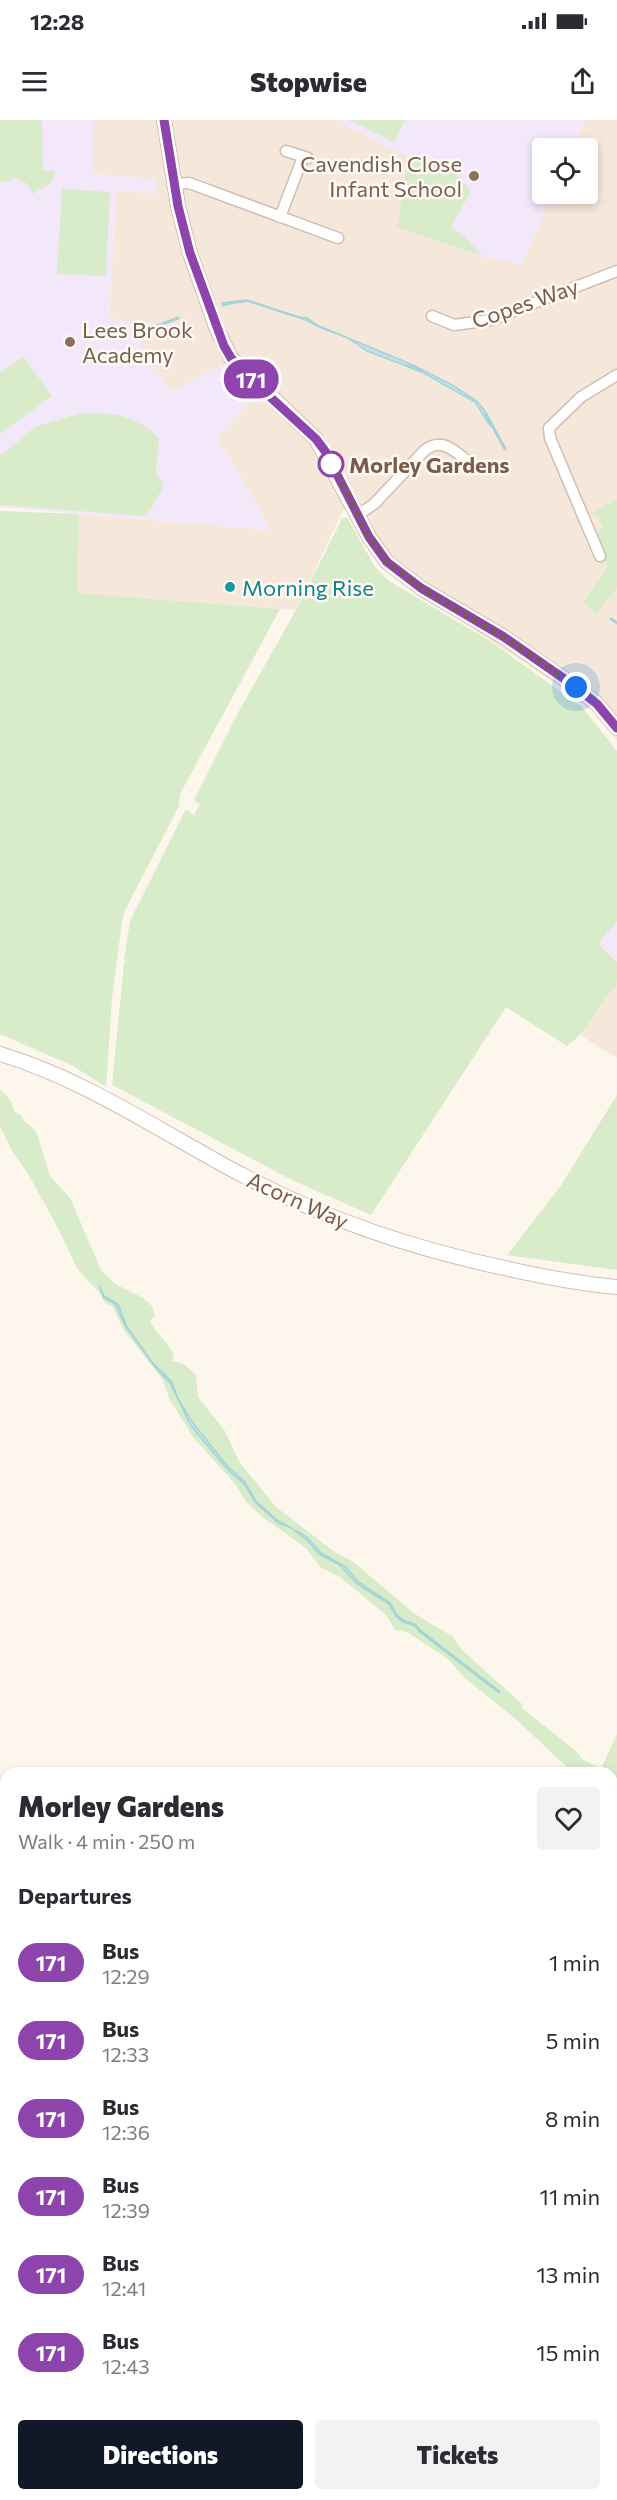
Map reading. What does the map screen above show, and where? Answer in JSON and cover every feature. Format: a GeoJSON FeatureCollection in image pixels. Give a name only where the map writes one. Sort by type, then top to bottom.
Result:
{"type":"FeatureCollection","features":[{"type":"Feature","properties":{"kind":"street"},"geometry":{"type":"LineString","coordinates":[[164,120],[174,184],[193,262],[216,327],[231,358],[316,439],[325,451],[376,548],[387,562],[400,574],[504,637],[576,687],[597,704],[617,728]]}},
{"type":"Feature","properties":{"kind":"street"},"geometry":{"type":"LineString","coordinates":[[280,217],[306,158],[285,151]]}},
{"type":"Feature","properties":{"kind":"street"},"geometry":{"type":"LineString","coordinates":[[174,184],[189,183],[338,238]]}},
{"type":"Feature","properties":{"kind":"street","name":"Copes Way"},"geometry":{"type":"LineString","coordinates":[[432,316],[454,325],[490,320],[617,271]]}},
{"type":"Feature","properties":{"kind":"street"},"geometry":{"type":"LineString","coordinates":[[600,556],[550,438],[549,428],[581,397],[617,375]]}},
{"type":"Feature","properties":{"kind":"street"},"geometry":{"type":"LineString","coordinates":[[358,515],[374,504],[432,445],[449,446],[469,462]]}},
{"type":"Feature","properties":{"kind":"street"},"geometry":{"type":"LineString","coordinates":[[588,528],[598,522]]}},
{"type":"Feature","properties":{"kind":"street","name":"Acorn Way"},"geometry":{"type":"LineString","coordinates":[[0,1054],[86,1090],[246,1177],[349,1223],[430,1250],[483,1264],[541,1276],[617,1287]]}},
{"type":"Feature","properties":{"kind":"shaded area","name":"Lees Brook Academy"},"geometry":{"type":"Polygon","coordinates":[[[0,120],[94,120],[94,174],[156,180],[156,193],[116,191],[109,317],[130,323],[170,392],[221,366],[238,395],[242,393],[248,404],[217,437],[256,503],[269,530],[0,507],[0,120]]]}},
{"type":"Feature","properties":{"kind":"shaded area"},"geometry":{"type":"Polygon","coordinates":[[[94,120],[617,120],[617,741],[595,710],[385,570],[345,506],[296,610],[77,593],[79,514],[269,530],[256,503],[217,437],[248,404],[242,393],[238,396],[221,366],[170,392],[150,361],[109,318],[116,191],[155,193],[156,180],[94,174],[94,120]]]}},
{"type":"Feature","properties":{"kind":"shaded area","name":"Cavendish Close Infant School"},"geometry":{"type":"Polygon","coordinates":[[[336,120],[585,120],[577,138],[532,138],[532,204],[549,204],[522,265],[482,256],[397,227],[408,157],[336,120]]]}},
{"type":"Feature","properties":{"kind":"shaded area"},"geometry":{"type":"Polygon","coordinates":[[[617,921],[617,962],[598,944],[617,921]]]}},
{"type":"Feature","properties":{"kind":"shaded area"},"geometry":{"type":"Polygon","coordinates":[[[617,983],[617,1058],[580,1035],[617,983]]]}},
{"type":"Feature","properties":{"kind":"green space"},"geometry":{"type":"Polygon","coordinates":[[[0,120],[42,120],[43,171],[56,171],[51,183],[32,194],[28,184],[13,177],[10,182],[0,181],[0,120]]]}},
{"type":"Feature","properties":{"kind":"green space"},"geometry":{"type":"Polygon","coordinates":[[[349,120],[405,120],[394,142],[349,120]]]}},
{"type":"Feature","properties":{"kind":"green space"},"geometry":{"type":"Polygon","coordinates":[[[411,155],[457,175],[471,191],[451,227],[464,236],[483,256],[397,227],[408,157],[411,158],[411,155]]]}},
{"type":"Feature","properties":{"kind":"green space"},"geometry":{"type":"Polygon","coordinates":[[[62,189],[110,192],[106,276],[57,274],[62,189]]]}},
{"type":"Feature","properties":{"kind":"green space"},"geometry":{"type":"Polygon","coordinates":[[[23,356],[52,396],[0,434],[0,373],[23,356]]]}},
{"type":"Feature","properties":{"kind":"green space"},"geometry":{"type":"Polygon","coordinates":[[[81,413],[113,415],[133,420],[142,424],[159,439],[156,473],[164,485],[151,509],[143,516],[0,505],[0,456],[35,427],[81,413]]]}},
{"type":"Feature","properties":{"kind":"green space"},"geometry":{"type":"Polygon","coordinates":[[[617,499],[617,588],[597,613],[583,603],[608,567],[597,540],[597,533],[603,528],[598,517],[589,514],[617,499]]]}},
{"type":"Feature","properties":{"kind":"green space"},"geometry":{"type":"Polygon","coordinates":[[[0,511],[79,514],[77,593],[280,609],[180,794],[179,806],[125,910],[112,999],[106,1087],[73,1066],[0,1034],[0,511]]]}},
{"type":"Feature","properties":{"kind":"green space"},"geometry":{"type":"Polygon","coordinates":[[[347,517],[375,567],[389,581],[490,641],[582,707],[617,751],[617,921],[598,944],[617,962],[617,983],[580,1035],[567,1046],[506,1007],[371,1215],[292,1180],[112,1085],[124,963],[128,961],[124,960],[130,921],[186,809],[194,815],[200,804],[194,800],[239,711],[296,610],[342,519],[347,517]]]}},
{"type":"Feature","properties":{"kind":"green space"},"geometry":{"type":"Polygon","coordinates":[[[0,1089],[11,1101],[14,1111],[36,1131],[50,1176],[70,1198],[101,1270],[115,1284],[143,1298],[152,1306],[155,1315],[150,1322],[172,1350],[174,1355],[172,1361],[184,1364],[196,1375],[198,1397],[225,1431],[240,1463],[276,1507],[336,1553],[352,1561],[415,1614],[452,1636],[463,1651],[521,1703],[523,1709],[577,1752],[582,1759],[597,1767],[567,1767],[518,1721],[465,1678],[448,1659],[407,1632],[395,1630],[386,1615],[340,1577],[320,1567],[306,1548],[261,1516],[246,1502],[236,1485],[193,1437],[170,1400],[163,1380],[123,1329],[113,1307],[105,1303],[99,1292],[78,1270],[57,1226],[27,1172],[12,1151],[0,1126],[0,1089]]]}},
{"type":"Feature","properties":{"kind":"green space"},"geometry":{"type":"Polygon","coordinates":[[[617,1095],[617,1270],[507,1255],[560,1187],[617,1095]]]}},
{"type":"Feature","properties":{"kind":"green space"},"geometry":{"type":"Polygon","coordinates":[[[617,1734],[617,1767],[602,1767],[617,1734]]]}},
{"type":"Feature","properties":{"kind":"water"},"geometry":{"type":"Polygon","coordinates":[[[247,300],[307,318],[347,338],[319,327],[306,320],[247,301],[223,306],[222,303],[247,300]]]}},
{"type":"Feature","properties":{"kind":"water"},"geometry":{"type":"Polygon","coordinates":[[[348,338],[413,365],[452,385],[477,401],[485,411],[491,427],[475,402],[422,372],[367,351],[348,338]]]}},
{"type":"Feature","properties":{"kind":"water"},"geometry":{"type":"Polygon","coordinates":[[[99,1285],[104,1296],[118,1304],[127,1327],[152,1362],[172,1382],[178,1399],[193,1423],[229,1468],[244,1481],[256,1501],[277,1520],[288,1526],[278,1523],[256,1503],[245,1485],[229,1471],[191,1426],[170,1383],[155,1367],[126,1327],[115,1304],[104,1298],[99,1285]]]}},
{"type":"Feature","properties":{"kind":"water"},"geometry":{"type":"Polygon","coordinates":[[[292,1528],[307,1537],[321,1553],[346,1567],[357,1581],[391,1604],[356,1583],[340,1565],[319,1554],[292,1528]]]}},
{"type":"Feature","properties":{"kind":"waterway"},"geometry":{"type":"LineString","coordinates":[[224,304],[244,301]]}},
{"type":"Feature","properties":{"kind":"waterway"},"geometry":{"type":"LineString","coordinates":[[147,327],[152,328],[178,318]]}},
{"type":"Feature","properties":{"kind":"waterway"},"geometry":{"type":"LineString","coordinates":[[408,366],[421,371]]}},
{"type":"Feature","properties":{"kind":"waterway"},"geometry":{"type":"LineString","coordinates":[[486,414],[505,449]]}},
{"type":"Feature","properties":{"kind":"waterway"},"geometry":{"type":"LineString","coordinates":[[611,619],[617,623]]}},
{"type":"Feature","properties":{"kind":"waterway"},"geometry":{"type":"LineString","coordinates":[[389,1603],[403,1621],[415,1625],[499,1692]]}},
{"type":"Feature","properties":{"kind":"bus line","name":"171"},"geometry":{"type":"LineString","coordinates":[[164,120],[178,206],[190,253],[216,327],[231,358],[316,439],[325,451],[369,537],[387,562],[421,588],[504,637],[589,696],[617,728]]}},
{"type":"Feature","properties":{"kind":"place","name":"Cavendish Close Infant School"},"geometry":{"type":"Point","coordinates":[474,176]}},
{"type":"Feature","properties":{"kind":"place","name":"Lees Brook Academy"},"geometry":{"type":"Point","coordinates":[70,342]}},
{"type":"Feature","properties":{"kind":"place","name":"Morley Gardens"},"geometry":{"type":"Point","coordinates":[331,464]}},
{"type":"Feature","properties":{"kind":"place","name":"Morning Rise"},"geometry":{"type":"Point","coordinates":[230,587]}},
{"type":"Feature","properties":{"kind":"route"},"geometry":{"type":"LineString","coordinates":[[331,464],[330,460],[369,537],[387,562],[400,574],[504,637],[576,687]]}}]}
